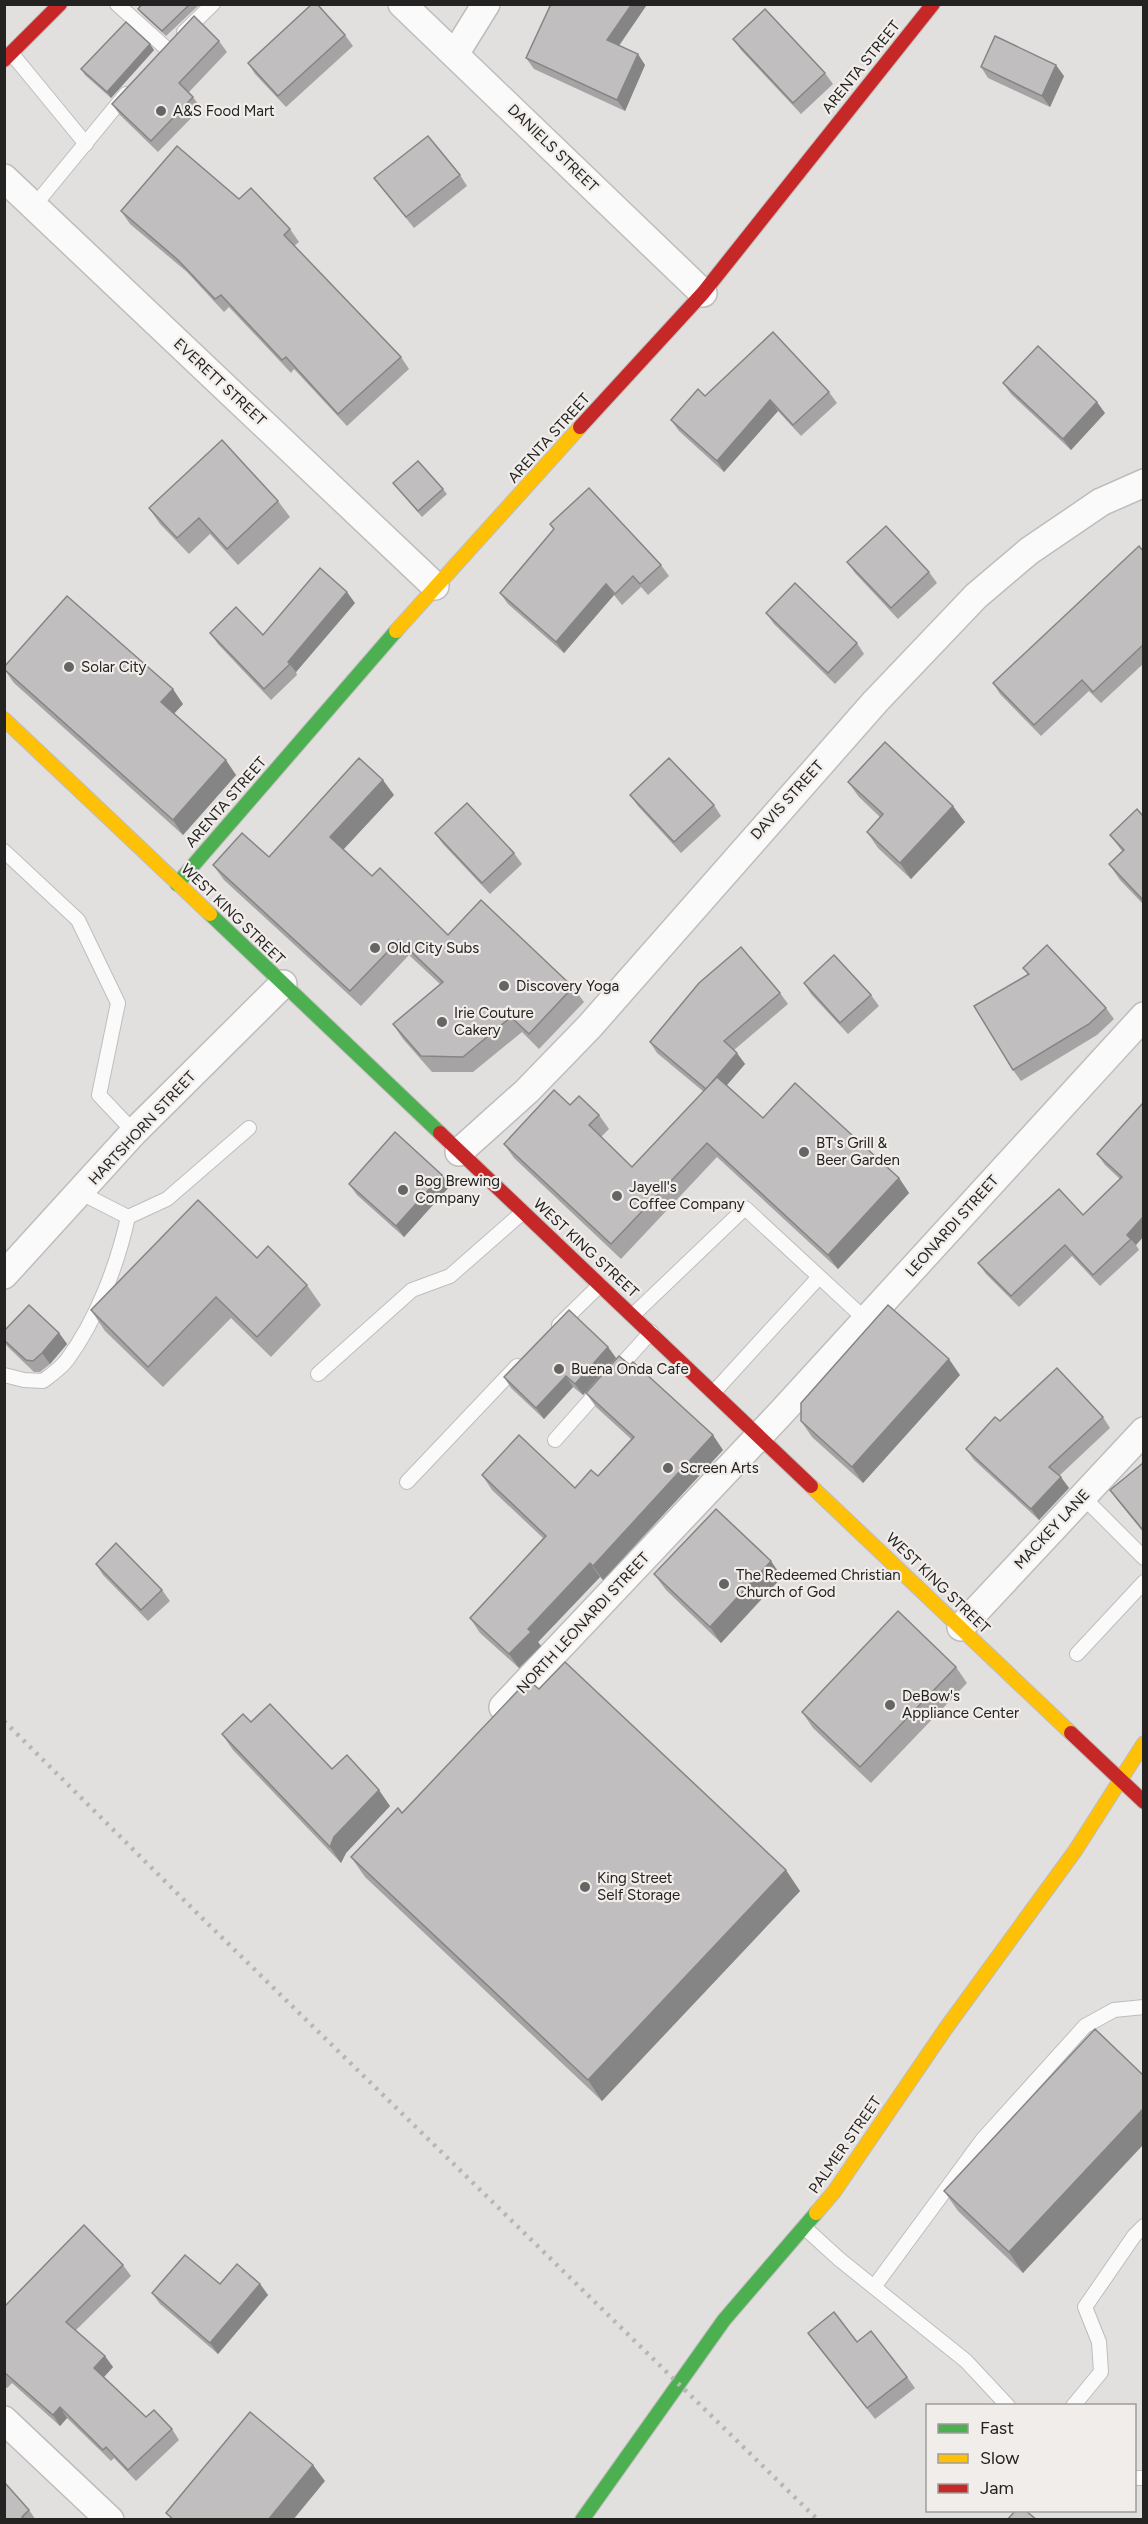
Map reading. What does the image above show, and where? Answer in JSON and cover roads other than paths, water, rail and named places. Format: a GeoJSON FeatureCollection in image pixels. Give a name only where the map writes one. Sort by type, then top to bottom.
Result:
{"type":"FeatureCollection","features":[{"type":"Feature","properties":{"kind":"main road"},"geometry":{"type":"LineString","coordinates":[[8,57],[60,4]]}},
{"type":"Feature","properties":{"kind":"main road","name":"ARENTA STREET"},"geometry":{"type":"LineString","coordinates":[[177,884],[435,586],[703,293],[933,4]]}},
{"type":"Feature","properties":{"kind":"main road","name":"WEST KING STREET"},"geometry":{"type":"LineString","coordinates":[[4,719],[1143,1802]]}},
{"type":"Feature","properties":{"kind":"main road","name":"PALMER STREET"},"geometry":{"type":"LineString","coordinates":[[587,2518],[724,2320],[834,2192],[946,2028],[1075,1851],[1143,1743]]}},
{"type":"Feature","properties":{"kind":"street","name":"DANIELS STREET"},"geometry":{"type":"LineString","coordinates":[[402,4],[703,293]]}},
{"type":"Feature","properties":{"kind":"street"},"geometry":{"type":"LineString","coordinates":[[455,54],[486,4]]}},
{"type":"Feature","properties":{"kind":"street","name":"EVERETT STREET"},"geometry":{"type":"LineString","coordinates":[[4,178],[435,586]]}},
{"type":"Feature","properties":{"kind":"street","name":"DAVIS STREET"},"geometry":{"type":"LineString","coordinates":[[459,1152],[527,1091],[590,1026],[875,702],[976,596],[1029,551],[1101,502],[1143,483]]}},
{"type":"Feature","properties":{"kind":"street","name":"HARTSHORN STREET"},"geometry":{"type":"LineString","coordinates":[[4,1275],[81,1193],[134,1132],[283,984]]}},
{"type":"Feature","properties":{"kind":"street","name":"LEONARDI STREET"},"geometry":{"type":"LineString","coordinates":[[760,1436],[1143,1016]]}},
{"type":"Feature","properties":{"kind":"street","name":"MACKEY LANE"},"geometry":{"type":"LineString","coordinates":[[961,1628],[1143,1431]]}},
{"type":"Feature","properties":{"kind":"street","name":"NORTH LEONARDI STREET"},"geometry":{"type":"LineString","coordinates":[[487,1725],[760,1436]]}},
{"type":"Feature","properties":{"kind":"street"},"geometry":{"type":"LineString","coordinates":[[4,2420],[110,2520]]}},
{"type":"Feature","properties":{"kind":"lane"},"geometry":{"type":"LineString","coordinates":[[117,4],[164,53],[213,4]]}},
{"type":"Feature","properties":{"kind":"lane"},"geometry":{"type":"LineString","coordinates":[[8,57],[86,144]]}},
{"type":"Feature","properties":{"kind":"lane"},"geometry":{"type":"LineString","coordinates":[[34,206],[137,82]]}},
{"type":"Feature","properties":{"kind":"lane"},"geometry":{"type":"LineString","coordinates":[[4,851],[78,920],[118,1003],[99,1095],[134,1132]]}},
{"type":"Feature","properties":{"kind":"lane"},"geometry":{"type":"LineString","coordinates":[[128,1217],[167,1199],[249,1128]]}},
{"type":"Feature","properties":{"kind":"lane"},"geometry":{"type":"LineString","coordinates":[[81,1193],[128,1217]]}},
{"type":"Feature","properties":{"kind":"lane"},"geometry":{"type":"LineString","coordinates":[[633,1315],[745,1208],[866,1320]]}},
{"type":"Feature","properties":{"kind":"lane"},"geometry":{"type":"LineString","coordinates":[[318,1374],[412,1290],[450,1276],[523,1212]]}},
{"type":"Feature","properties":{"kind":"lane"},"geometry":{"type":"LineString","coordinates":[[4,1375],[24,1380],[43,1381],[66,1362],[86,1329],[104,1291],[120,1252],[128,1217]]}},
{"type":"Feature","properties":{"kind":"lane"},"geometry":{"type":"LineString","coordinates":[[714,1392],[819,1277]]}},
{"type":"Feature","properties":{"kind":"lane"},"geometry":{"type":"LineString","coordinates":[[549,1334],[600,1285]]}},
{"type":"Feature","properties":{"kind":"lane"},"geometry":{"type":"LineString","coordinates":[[555,1440],[651,1332]]}},
{"type":"Feature","properties":{"kind":"lane"},"geometry":{"type":"LineString","coordinates":[[407,1482],[525,1358]]}},
{"type":"Feature","properties":{"kind":"lane"},"geometry":{"type":"LineString","coordinates":[[1083,1497],[1143,1558]]}},
{"type":"Feature","properties":{"kind":"lane"},"geometry":{"type":"LineString","coordinates":[[1077,1654],[1143,1582]]}},
{"type":"Feature","properties":{"kind":"lane"},"geometry":{"type":"LineString","coordinates":[[874,2287],[983,2139],[1085,2026],[1114,2010],[1143,2007]]}},
{"type":"Feature","properties":{"kind":"lane"},"geometry":{"type":"LineString","coordinates":[[1075,2404],[1101,2372],[1098,2342],[1085,2307],[1143,2226]]}},
{"type":"Feature","properties":{"kind":"lane"},"geometry":{"type":"LineString","coordinates":[[804,2227],[966,2361],[1006,2404]]}},
{"type":"Feature","properties":{"kind":"railway"},"geometry":{"type":"LineString","coordinates":[[4,1721],[205,1921],[818,2520]]}},
{"type":"Feature","properties":{"kind":"place","name":"A&S Food Mart"},"geometry":{"type":"Point","coordinates":[161,111]}},
{"type":"Feature","properties":{"kind":"place","name":"Solar City"},"geometry":{"type":"Point","coordinates":[69,667]}},
{"type":"Feature","properties":{"kind":"place","name":"Old City Subs"},"geometry":{"type":"Point","coordinates":[375,948]}},
{"type":"Feature","properties":{"kind":"place","name":"Discovery Yoga"},"geometry":{"type":"Point","coordinates":[504,986]}},
{"type":"Feature","properties":{"kind":"place","name":"Irie Couture Cakery"},"geometry":{"type":"Point","coordinates":[442,1022]}},
{"type":"Feature","properties":{"kind":"place","name":"BT's Grill & Beer Garden"},"geometry":{"type":"Point","coordinates":[804,1152]}},
{"type":"Feature","properties":{"kind":"place","name":"Bog Brewing Company"},"geometry":{"type":"Point","coordinates":[403,1190]}},
{"type":"Feature","properties":{"kind":"place","name":"Jayell's Coffee Company"},"geometry":{"type":"Point","coordinates":[617,1196]}},
{"type":"Feature","properties":{"kind":"place","name":"Buena Onda Cafe"},"geometry":{"type":"Point","coordinates":[559,1369]}},
{"type":"Feature","properties":{"kind":"place","name":"Screen Arts"},"geometry":{"type":"Point","coordinates":[668,1468]}},
{"type":"Feature","properties":{"kind":"place","name":"The Redeemed Christian Church of God"},"geometry":{"type":"Point","coordinates":[724,1584]}},
{"type":"Feature","properties":{"kind":"place","name":"DeBow's Appliance Center"},"geometry":{"type":"Point","coordinates":[890,1705]}},
{"type":"Feature","properties":{"kind":"place","name":"King Street Self Storage"},"geometry":{"type":"Point","coordinates":[585,1887]}}]}
